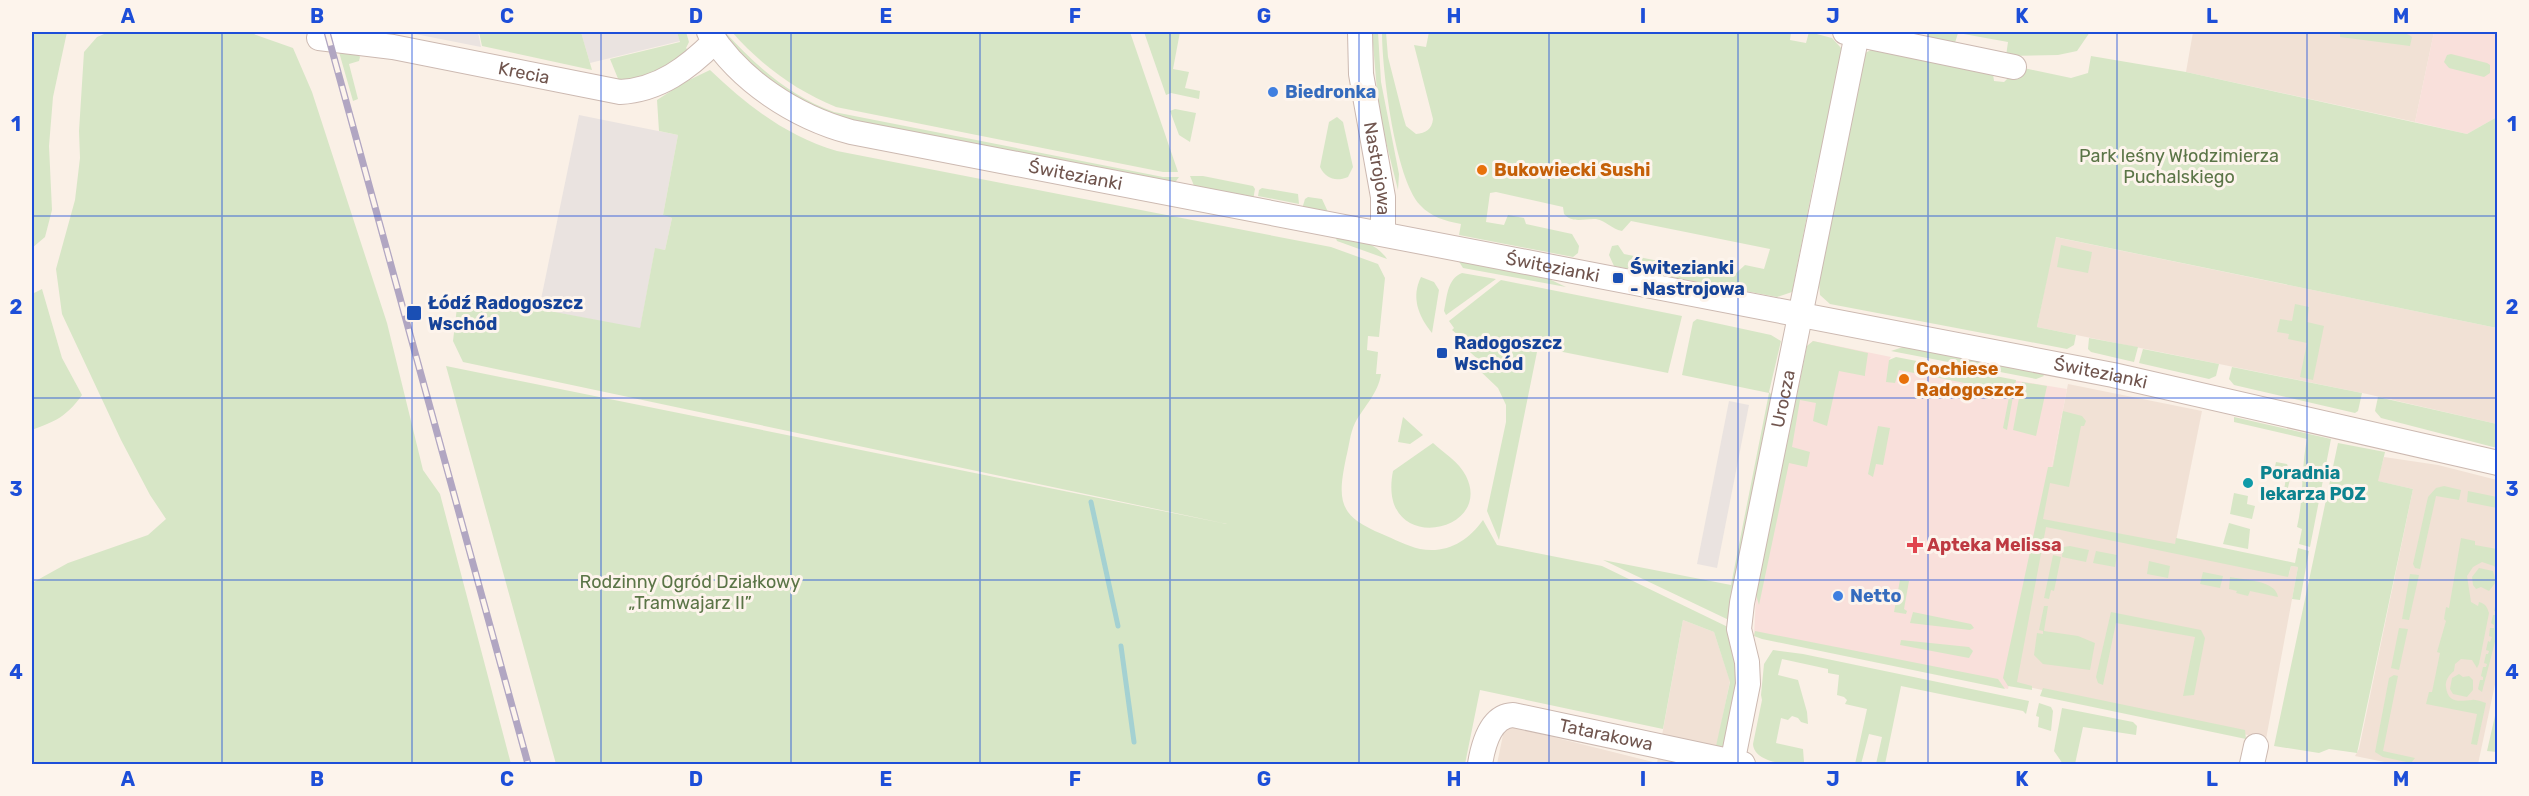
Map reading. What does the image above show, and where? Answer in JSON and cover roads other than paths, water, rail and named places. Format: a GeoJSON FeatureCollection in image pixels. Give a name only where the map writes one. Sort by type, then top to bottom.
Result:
{"type":"FeatureCollection","features":[{"type":"Feature","properties":{"kind":"street","name":"Nastrojowa"},"geometry":{"type":"LineString","coordinates":[[1360,32],[1361,74],[1383,197],[1383,234]]}},
{"type":"Feature","properties":{"kind":"street"},"geometry":{"type":"LineString","coordinates":[[1851,33],[2014,67]]}},
{"type":"Feature","properties":{"kind":"street","name":"Urocza"},"geometry":{"type":"LineString","coordinates":[[1736,764],[1748,684],[1747,662],[1739,629],[1742,603],[1799,315],[1851,33]]}},
{"type":"Feature","properties":{"kind":"street","name":"Świtezianki"},"geometry":{"type":"LineString","coordinates":[[712,36],[747,74],[781,102],[810,118],[841,129],[2124,377],[2498,463]]}},
{"type":"Feature","properties":{"kind":"street","name":"Krecia"},"geometry":{"type":"LineString","coordinates":[[319,38],[393,47],[620,92],[657,85],[699,56],[712,36]]}},
{"type":"Feature","properties":{"kind":"street","name":"Tatarakowa"},"geometry":{"type":"LineString","coordinates":[[1480,765],[1488,735],[1498,721],[1506,716],[1520,716],[1736,764]]}},
{"type":"Feature","properties":{"kind":"waterway"},"geometry":{"type":"LineString","coordinates":[[1091,502],[1118,626]]}},
{"type":"Feature","properties":{"kind":"waterway"},"geometry":{"type":"LineString","coordinates":[[1121,646],[1134,742]]}},
{"type":"Feature","properties":{"kind":"railway"},"geometry":{"type":"LineString","coordinates":[[327,32],[528,764]]}},
{"type":"Feature","properties":{"kind":"place","name":"Biedronka"},"geometry":{"type":"Point","coordinates":[1273,92]}},
{"type":"Feature","properties":{"kind":"place","name":"Bukowiecki Sushi"},"geometry":{"type":"Point","coordinates":[1482,170]}},
{"type":"Feature","properties":{"kind":"place","name":"Świtezianki - Nastrojowa"},"geometry":{"type":"Point","coordinates":[1618,278]}},
{"type":"Feature","properties":{"kind":"place","name":"Łódź Radogoszcz Wschód"},"geometry":{"type":"Point","coordinates":[414,313]}},
{"type":"Feature","properties":{"kind":"place","name":"Radogoszcz Wschód"},"geometry":{"type":"Point","coordinates":[1442,353]}},
{"type":"Feature","properties":{"kind":"place","name":"Cochiese Radogoszcz"},"geometry":{"type":"Point","coordinates":[1904,379]}},
{"type":"Feature","properties":{"kind":"place","name":"Poradnia lekarza POZ"},"geometry":{"type":"Point","coordinates":[2248,483]}},
{"type":"Feature","properties":{"kind":"place","name":"Apteka Melissa"},"geometry":{"type":"Point","coordinates":[1915,545]}},
{"type":"Feature","properties":{"kind":"place","name":"Netto"},"geometry":{"type":"Point","coordinates":[1838,596]}},
{"type":"Feature","properties":{"kind":"park label","name":"Park leśny Włodzimierza Puchalskiego"},"geometry":{"type":"Point","coordinates":[2179,166]}},
{"type":"Feature","properties":{"kind":"park label","name":"Rodzinny Ogród Działkowy „Tramwajarz II”"},"geometry":{"type":"Point","coordinates":[690,592]}}]}
